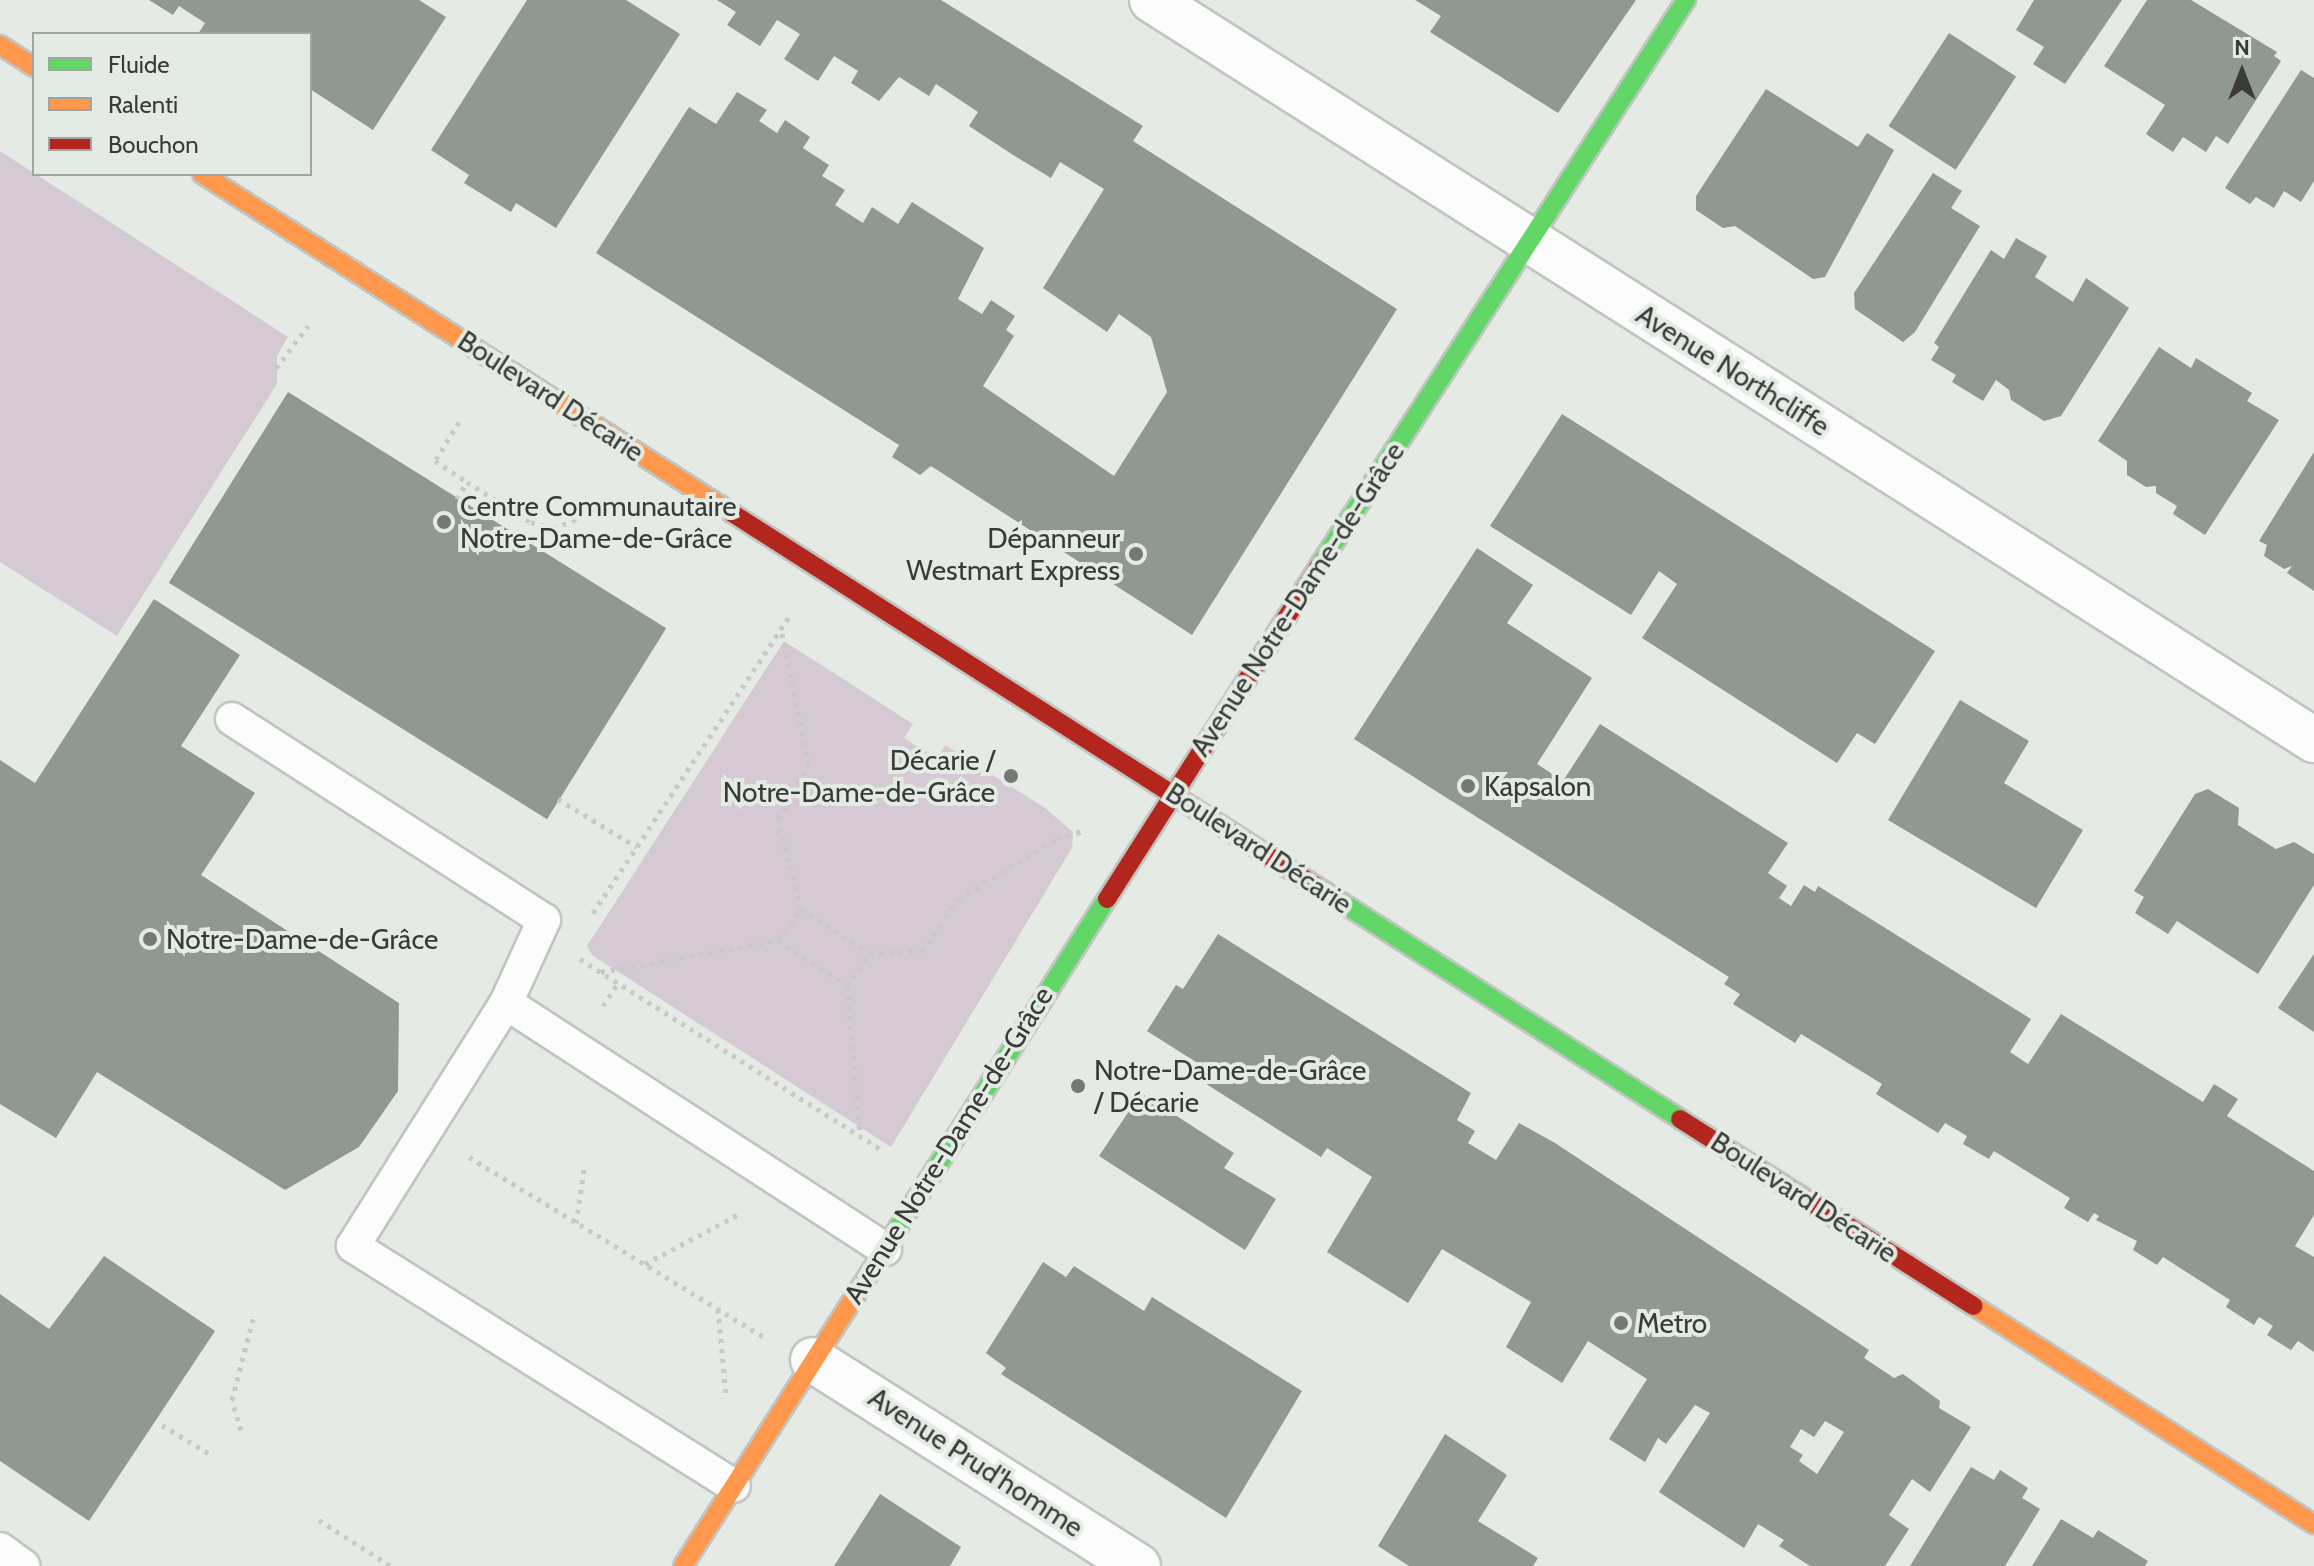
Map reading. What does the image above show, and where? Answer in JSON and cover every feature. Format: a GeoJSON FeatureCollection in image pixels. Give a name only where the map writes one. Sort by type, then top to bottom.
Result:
{"type":"FeatureCollection","features":[{"type":"Feature","properties":{"kind":"main road","name":"Avenue Notre-Dame-de-Grâce"},"geometry":{"type":"LineString","coordinates":[[683,1566],[1173,793],[1686,0]]}},
{"type":"Feature","properties":{"kind":"main road"},"geometry":{"type":"LineString","coordinates":[[0,45],[32,66]]}},
{"type":"Feature","properties":{"kind":"main road","name":"Boulevard Décarie"},"geometry":{"type":"LineString","coordinates":[[205,176],[2314,1524]]}},
{"type":"Feature","properties":{"kind":"street","name":"Avenue Northcliffe"},"geometry":{"type":"LineString","coordinates":[[1152,0],[2314,740]]}},
{"type":"Feature","properties":{"kind":"street","name":"Avenue Prud'homme"},"geometry":{"type":"LineString","coordinates":[[813,1360],[1138,1566]]}},
{"type":"Feature","properties":{"kind":"lane"},"geometry":{"type":"LineString","coordinates":[[232,719],[544,920],[506,1003],[353,1246],[734,1486]]}},
{"type":"Feature","properties":{"kind":"lane"},"geometry":{"type":"LineString","coordinates":[[506,1003],[885,1249]]}},
{"type":"Feature","properties":{"kind":"lane"},"geometry":{"type":"LineString","coordinates":[[0,1549],[23,1566]]}},
{"type":"Feature","properties":{"kind":"path"},"geometry":{"type":"LineString","coordinates":[[276,368],[308,326]]}},
{"type":"Feature","properties":{"kind":"path"},"geometry":{"type":"LineString","coordinates":[[459,422],[435,461],[467,482],[531,522],[553,528],[573,521],[587,504]]}},
{"type":"Feature","properties":{"kind":"path"},"geometry":{"type":"LineString","coordinates":[[457,499],[467,482]]}},
{"type":"Feature","properties":{"kind":"path"},"geometry":{"type":"LineString","coordinates":[[589,921],[781,629],[809,765],[778,819],[801,909],[869,953],[922,951],[958,899],[1057,838],[1084,831]]}},
{"type":"Feature","properties":{"kind":"path"},"geometry":{"type":"LineString","coordinates":[[558,799],[637,847]]}},
{"type":"Feature","properties":{"kind":"path"},"geometry":{"type":"LineString","coordinates":[[600,972],[778,940],[801,909]]}},
{"type":"Feature","properties":{"kind":"path"},"geometry":{"type":"LineString","coordinates":[[778,940],[847,986]]}},
{"type":"Feature","properties":{"kind":"path"},"geometry":{"type":"LineString","coordinates":[[574,953],[882,1150]]}},
{"type":"Feature","properties":{"kind":"path"},"geometry":{"type":"LineString","coordinates":[[860,1135],[847,986],[869,953]]}},
{"type":"Feature","properties":{"kind":"path"},"geometry":{"type":"LineString","coordinates":[[576,1223],[584,1170]]}},
{"type":"Feature","properties":{"kind":"path"},"geometry":{"type":"LineString","coordinates":[[511,1184],[771,1341]]}},
{"type":"Feature","properties":{"kind":"path"},"geometry":{"type":"LineString","coordinates":[[644,1264],[753,1207]]}},
{"type":"Feature","properties":{"kind":"path"},"geometry":{"type":"LineString","coordinates":[[718,1308],[727,1411]]}},
{"type":"Feature","properties":{"kind":"path"},"geometry":{"type":"LineString","coordinates":[[241,1430],[232,1400],[254,1315]]}},
{"type":"Feature","properties":{"kind":"path"},"geometry":{"type":"LineString","coordinates":[[162,1425],[213,1456]]}},
{"type":"Feature","properties":{"kind":"path"},"geometry":{"type":"LineString","coordinates":[[319,1520],[391,1566]]}},
{"type":"Feature","properties":{"kind":"shaded area"},"geometry":{"type":"Polygon","coordinates":[[[0,151],[32,172],[32,176],[39,176],[288,337],[277,356],[277,384],[117,636],[0,562],[0,151]]]}},
{"type":"Feature","properties":{"kind":"shaded area"},"geometry":{"type":"Polygon","coordinates":[[[784,641],[913,724],[904,738],[937,759],[945,745],[1045,808],[1073,832],[1072,848],[891,1147],[592,955],[587,946],[784,641]]]}},
{"type":"Feature","properties":{"kind":"building"},"geometry":{"type":"Polygon","coordinates":[[[149,0],[419,0],[446,17],[373,130],[312,90],[312,32],[199,32],[205,23],[179,6],[173,15],[149,0]]]}},
{"type":"Feature","properties":{"kind":"building"},"geometry":{"type":"Polygon","coordinates":[[[527,0],[626,0],[680,34],[556,228],[516,203],[511,212],[464,183],[469,175],[431,150],[527,0]]]}},
{"type":"Feature","properties":{"kind":"building"},"geometry":{"type":"Polygon","coordinates":[[[717,0],[941,0],[1143,126],[1133,141],[1397,309],[1192,635],[931,466],[920,475],[892,457],[899,445],[596,253],[689,107],[716,124],[737,92],[767,110],[759,121],[777,133],[785,120],[810,137],[803,148],[829,165],[822,176],[845,190],[835,205],[863,223],[872,207],[898,224],[912,202],[984,248],[958,299],[982,314],[991,300],[1015,316],[1006,330],[1014,336],[983,386],[1114,476],[1167,392],[1151,337],[1119,314],[1107,332],[1043,288],[1104,189],[1060,162],[1051,178],[1010,153],[969,126],[978,112],[936,84],[929,96],[899,77],[879,101],[851,83],[858,71],[834,56],[818,81],[784,59],[800,34],[777,20],[760,46],[727,25],[736,12],[717,0]]]}},
{"type":"Feature","properties":{"kind":"building"},"geometry":{"type":"Polygon","coordinates":[[[1415,0],[1636,0],[1558,113],[1430,32],[1441,16],[1415,0]]]}},
{"type":"Feature","properties":{"kind":"building"},"geometry":{"type":"Polygon","coordinates":[[[2034,0],[2122,0],[2065,84],[2033,64],[2044,47],[2016,30],[2034,0]]]}},
{"type":"Feature","properties":{"kind":"building"},"geometry":{"type":"Polygon","coordinates":[[[2147,0],[2191,0],[2277,52],[2274,56],[2281,61],[2228,144],[2216,136],[2206,152],[2183,137],[2173,152],[2146,134],[2165,105],[2104,66],[2147,0]]]}},
{"type":"Feature","properties":{"kind":"building"},"geometry":{"type":"Polygon","coordinates":[[[1949,33],[2016,77],[1956,170],[1889,126],[1949,33]]]}},
{"type":"Feature","properties":{"kind":"building"},"geometry":{"type":"Polygon","coordinates":[[[2301,70],[2314,78],[2314,181],[2301,202],[2284,191],[2274,208],[2256,197],[2250,204],[2225,188],[2301,70]]]}},
{"type":"Feature","properties":{"kind":"building"},"geometry":{"type":"Polygon","coordinates":[[[1766,89],[1858,147],[1867,133],[1894,150],[1825,277],[1813,279],[1735,226],[1723,228],[1696,210],[1696,196],[1766,89]]]}},
{"type":"Feature","properties":{"kind":"building"},"geometry":{"type":"Polygon","coordinates":[[[1933,173],[1962,191],[1951,208],[1980,226],[1915,332],[1903,342],[1855,309],[1854,293],[1933,173]]]}},
{"type":"Feature","properties":{"kind":"building"},"geometry":{"type":"Polygon","coordinates":[[[2016,238],[2047,256],[2035,277],[2073,302],[2086,278],[2129,308],[2061,416],[2044,421],[2011,400],[2009,390],[1996,380],[1983,401],[1952,382],[1956,375],[1931,360],[1939,347],[1934,343],[1991,250],[2004,259],[2016,238]]]}},
{"type":"Feature","properties":{"kind":"building"},"geometry":{"type":"Polygon","coordinates":[[[2159,347],[2191,368],[2196,358],[2252,393],[2247,401],[2279,420],[2205,535],[2173,514],[2177,506],[2156,493],[2156,486],[2146,487],[2127,475],[2127,461],[2098,441],[2159,347]]]}},
{"type":"Feature","properties":{"kind":"building"},"geometry":{"type":"Polygon","coordinates":[[[288,392],[666,628],[547,819],[169,583],[288,392]]]}},
{"type":"Feature","properties":{"kind":"building"},"geometry":{"type":"Polygon","coordinates":[[[1562,414],[1935,651],[1875,744],[1857,733],[1837,763],[1642,638],[1677,584],[1659,571],[1631,615],[1490,526],[1562,414]]]}},
{"type":"Feature","properties":{"kind":"building"},"geometry":{"type":"Polygon","coordinates":[[[2314,452],[2314,591],[2287,573],[2292,566],[2284,569],[2264,556],[2267,545],[2259,541],[2314,452]]]}},
{"type":"Feature","properties":{"kind":"building"},"geometry":{"type":"Polygon","coordinates":[[[1477,548],[1533,585],[1507,623],[1592,678],[1537,764],[1563,781],[1600,724],[1788,843],[1768,873],[1787,886],[1779,898],[1791,906],[1804,885],[1815,892],[1818,886],[2031,1019],[2010,1052],[2028,1064],[2061,1014],[2203,1102],[2214,1084],[2238,1099],[2227,1116],[2314,1171],[2314,1215],[2295,1246],[2314,1257],[2314,1352],[2298,1341],[2291,1350],[2267,1335],[2273,1326],[2259,1317],[2254,1325],[2226,1307],[2230,1300],[2163,1257],[2157,1265],[2133,1250],[2137,1241],[2096,1220],[2099,1216],[2094,1213],[2088,1222],[2064,1208],[2070,1198],[1994,1151],[1989,1159],[1963,1144],[1967,1136],[1945,1123],[1938,1133],[1876,1094],[1882,1084],[1801,1034],[1795,1043],[1733,1004],[1740,994],[1724,984],[1729,977],[1354,739],[1477,548]]]}},
{"type":"Feature","properties":{"kind":"building","name":"Notre-Dame-de-Grâce"},"geometry":{"type":"Polygon","coordinates":[[[154,599],[240,655],[181,746],[255,793],[201,875],[399,1003],[398,1091],[359,1147],[285,1190],[97,1072],[56,1138],[0,1104],[0,760],[35,783],[154,599]]]}},
{"type":"Feature","properties":{"kind":"building"},"geometry":{"type":"Polygon","coordinates":[[[1960,700],[2029,741],[2004,783],[2083,830],[2036,908],[1888,820],[1960,700]]]}},
{"type":"Feature","properties":{"kind":"building"},"geometry":{"type":"Polygon","coordinates":[[[2208,789],[2239,808],[2238,825],[2276,849],[2294,842],[2314,854],[2314,885],[2258,974],[2177,921],[2168,934],[2135,913],[2144,897],[2134,891],[2195,794],[2208,789]]]}},
{"type":"Feature","properties":{"kind":"building"},"geometry":{"type":"Polygon","coordinates":[[[1218,934],[1471,1093],[1457,1120],[1475,1131],[1468,1143],[1496,1160],[1519,1123],[1555,1143],[1869,1350],[1864,1358],[1894,1378],[1903,1374],[1940,1401],[1939,1408],[1971,1427],[1930,1492],[1912,1479],[1889,1515],[1909,1529],[1885,1566],[1810,1566],[1779,1546],[1784,1540],[1758,1524],[1744,1548],[1659,1492],[1710,1413],[1695,1405],[1666,1444],[1658,1438],[1645,1462],[1609,1439],[1647,1379],[1588,1341],[1562,1383],[1506,1347],[1531,1302],[1442,1249],[1408,1303],[1327,1252],[1372,1177],[1327,1148],[1321,1157],[1192,1075],[1199,1064],[1147,1031],[1176,985],[1183,989],[1218,934]],[[1825,1421],[1814,1437],[1801,1429],[1790,1447],[1803,1455],[1799,1461],[1817,1474],[1844,1432],[1825,1421]]]}},
{"type":"Feature","properties":{"kind":"building"},"geometry":{"type":"Polygon","coordinates":[[[2314,954],[2314,1032],[2278,1008],[2314,954]]]}},
{"type":"Feature","properties":{"kind":"building"},"geometry":{"type":"Polygon","coordinates":[[[1141,1093],[1234,1153],[1224,1168],[1276,1199],[1245,1250],[1099,1156],[1141,1093]]]}},
{"type":"Feature","properties":{"kind":"building"},"geometry":{"type":"Polygon","coordinates":[[[104,1256],[215,1331],[89,1521],[0,1461],[0,1294],[49,1329],[104,1256]]]}},
{"type":"Feature","properties":{"kind":"building"},"geometry":{"type":"Polygon","coordinates":[[[1043,1262],[1066,1277],[1074,1266],[1144,1311],[1152,1297],[1302,1391],[1226,1518],[1001,1374],[1006,1368],[986,1353],[1043,1262]]]}},
{"type":"Feature","properties":{"kind":"building"},"geometry":{"type":"Polygon","coordinates":[[[1445,1434],[1507,1475],[1478,1521],[1538,1558],[1533,1566],[1409,1566],[1378,1546],[1445,1434]]]}},
{"type":"Feature","properties":{"kind":"building"},"geometry":{"type":"Polygon","coordinates":[[[1971,1467],[1994,1480],[2000,1470],[2028,1488],[2022,1498],[2040,1509],[2005,1566],[1910,1566],[1971,1467]]]}},
{"type":"Feature","properties":{"kind":"building"},"geometry":{"type":"Polygon","coordinates":[[[880,1494],[961,1547],[950,1566],[834,1566],[880,1494]]]}},
{"type":"Feature","properties":{"kind":"building"},"geometry":{"type":"Polygon","coordinates":[[[2061,1519],[2093,1538],[2098,1530],[2148,1561],[2145,1566],[2032,1566],[2061,1519]]]}},
{"type":"Feature","properties":{"kind":"traffic: fast"},"geometry":{"type":"LineString","coordinates":[[1319,566],[1686,0]]}},
{"type":"Feature","properties":{"kind":"traffic: fast"},"geometry":{"type":"LineString","coordinates":[[1316,886],[1680,1119]]}},
{"type":"Feature","properties":{"kind":"traffic: fast"},"geometry":{"type":"LineString","coordinates":[[884,1250],[1107,899]]}},
{"type":"Feature","properties":{"kind":"traffic: slow"},"geometry":{"type":"LineString","coordinates":[[0,45],[32,66]]}},
{"type":"Feature","properties":{"kind":"traffic: slow"},"geometry":{"type":"LineString","coordinates":[[205,176],[732,513]]}},
{"type":"Feature","properties":{"kind":"traffic: slow"},"geometry":{"type":"LineString","coordinates":[[683,1566],[884,1250]]}},
{"type":"Feature","properties":{"kind":"traffic: slow"},"geometry":{"type":"LineString","coordinates":[[1974,1306],[2314,1524]]}},
{"type":"Feature","properties":{"kind":"traffic: jam"},"geometry":{"type":"LineString","coordinates":[[732,513],[1316,886]]}},
{"type":"Feature","properties":{"kind":"traffic: jam"},"geometry":{"type":"LineString","coordinates":[[1107,899],[1319,566]]}},
{"type":"Feature","properties":{"kind":"traffic: jam"},"geometry":{"type":"LineString","coordinates":[[1680,1119],[1974,1306]]}},
{"type":"Feature","properties":{"kind":"place","name":"Centre Communautaire Notre-Dame-de-Grâce"},"geometry":{"type":"Point","coordinates":[444,522]}},
{"type":"Feature","properties":{"kind":"place","name":"Dépanneur Westmart Express"},"geometry":{"type":"Point","coordinates":[1136,554]}},
{"type":"Feature","properties":{"kind":"place","name":"Décarie / Notre-Dame-de-Grâce"},"geometry":{"type":"Point","coordinates":[1011,776]}},
{"type":"Feature","properties":{"kind":"place","name":"Kapsalon"},"geometry":{"type":"Point","coordinates":[1468,786]}},
{"type":"Feature","properties":{"kind":"place","name":"Notre-Dame-de-Grâce"},"geometry":{"type":"Point","coordinates":[150,939]}},
{"type":"Feature","properties":{"kind":"place","name":"Notre-Dame-de-Grâce / Décarie"},"geometry":{"type":"Point","coordinates":[1078,1086]}},
{"type":"Feature","properties":{"kind":"place","name":"Metro"},"geometry":{"type":"Point","coordinates":[1621,1323]}}]}
